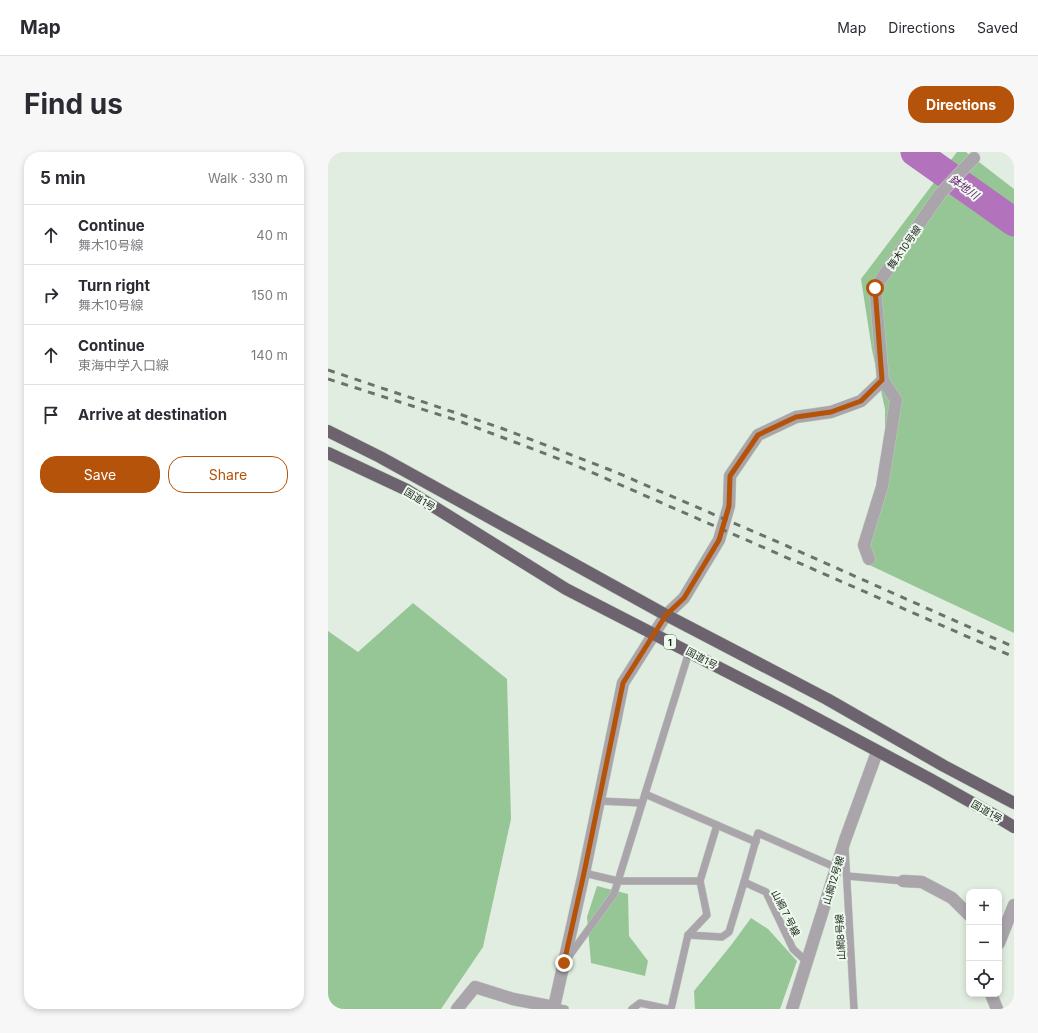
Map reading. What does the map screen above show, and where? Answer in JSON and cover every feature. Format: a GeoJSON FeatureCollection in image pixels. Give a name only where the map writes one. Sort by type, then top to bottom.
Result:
{"type":"FeatureCollection","features":[{"type":"Feature","properties":{"kind":"highway","name":"国道1号"},"geometry":{"type":"LineString","coordinates":[[328,431],[387,461],[666,615],[827,699],[944,766],[1014,803]]}},
{"type":"Feature","properties":{"kind":"highway","name":"国道1号"},"geometry":{"type":"LineString","coordinates":[[328,453],[407,490],[566,589],[654,633],[878,752],[988,811],[1014,828]]}},
{"type":"Feature","properties":{"kind":"street","name":"舞木10号線"},"geometry":{"type":"LineString","coordinates":[[882,380],[875,288],[938,198],[974,158]]}},
{"type":"Feature","properties":{"kind":"street"},"geometry":{"type":"LineString","coordinates":[[457,1009],[475,987],[513,999],[557,1008],[564,963],[623,683],[666,615],[684,598],[719,540],[729,506],[730,476],[758,435],[796,417],[831,412],[861,401],[882,380],[896,400],[882,487],[864,545],[869,559]]}},
{"type":"Feature","properties":{"kind":"street","name":"山綱12号線"},"geometry":{"type":"LineString","coordinates":[[792,1009],[807,962],[842,872],[845,840],[878,752]]}},
{"type":"Feature","properties":{"kind":"street"},"geometry":{"type":"LineString","coordinates":[[903,881],[922,882],[952,898],[966,912]]}},
{"type":"Feature","properties":{"kind":"street"},"geometry":{"type":"LineString","coordinates":[[1002,933],[1008,913]]}},
{"type":"Feature","properties":{"kind":"street"},"geometry":{"type":"LineString","coordinates":[[992,997],[996,1009]]}},
{"type":"Feature","properties":{"kind":"lane"},"geometry":{"type":"LineString","coordinates":[[564,963],[614,894],[689,652]]}},
{"type":"Feature","properties":{"kind":"lane"},"geometry":{"type":"LineString","coordinates":[[644,794],[756,842]]}},
{"type":"Feature","properties":{"kind":"lane"},"geometry":{"type":"LineString","coordinates":[[599,801],[642,803]]}},
{"type":"Feature","properties":{"kind":"lane"},"geometry":{"type":"LineString","coordinates":[[632,1009],[640,1003],[670,1009],[688,935],[707,915],[700,881],[717,825]]}},
{"type":"Feature","properties":{"kind":"lane"},"geometry":{"type":"LineString","coordinates":[[688,935],[722,937],[730,932],[758,833],[842,872],[903,881]]}},
{"type":"Feature","properties":{"kind":"lane","name":"山綱8号線"},"geometry":{"type":"LineString","coordinates":[[842,872],[854,1009]]}},
{"type":"Feature","properties":{"kind":"lane"},"geometry":{"type":"LineString","coordinates":[[584,873],[618,881],[700,881]]}},
{"type":"Feature","properties":{"kind":"lane","name":"山綱７号線"},"geometry":{"type":"LineString","coordinates":[[744,882],[766,892],[793,949],[807,962]]}},
{"type":"Feature","properties":{"kind":"green space"},"geometry":{"type":"Polygon","coordinates":[[[957,152],[966,152],[1014,189],[1014,633],[863,562],[885,468],[885,409],[872,350],[861,279],[957,152]]]}},
{"type":"Feature","properties":{"kind":"green space"},"geometry":{"type":"Polygon","coordinates":[[[413,603],[507,679],[511,819],[483,947],[441,1009],[328,1009],[328,631],[358,652],[413,603]]]}},
{"type":"Feature","properties":{"kind":"green space"},"geometry":{"type":"Polygon","coordinates":[[[597,886],[628,894],[629,936],[648,961],[645,976],[591,963],[587,917],[597,886]]]}},
{"type":"Feature","properties":{"kind":"green space"},"geometry":{"type":"Polygon","coordinates":[[[751,918],[768,929],[797,961],[780,1009],[695,1009],[694,991],[751,918]]]}},
{"type":"Feature","properties":{"kind":"waterway","name":"鉢地川"},"geometry":{"type":"LineString","coordinates":[[915,152],[1014,222]]}},
{"type":"Feature","properties":{"kind":"railway"},"geometry":{"type":"LineString","coordinates":[[328,370],[501,428],[613,471],[787,546],[1014,647]]}},
{"type":"Feature","properties":{"kind":"railway"},"geometry":{"type":"LineString","coordinates":[[328,379],[459,421],[575,465],[1014,657]]}},
{"type":"Feature","properties":{"kind":"route"},"geometry":{"type":"LineString","coordinates":[[564,963],[623,683],[666,615],[684,598],[719,540],[729,506],[730,476],[758,435],[796,417],[831,412],[861,401],[882,380],[875,288]]}}]}
